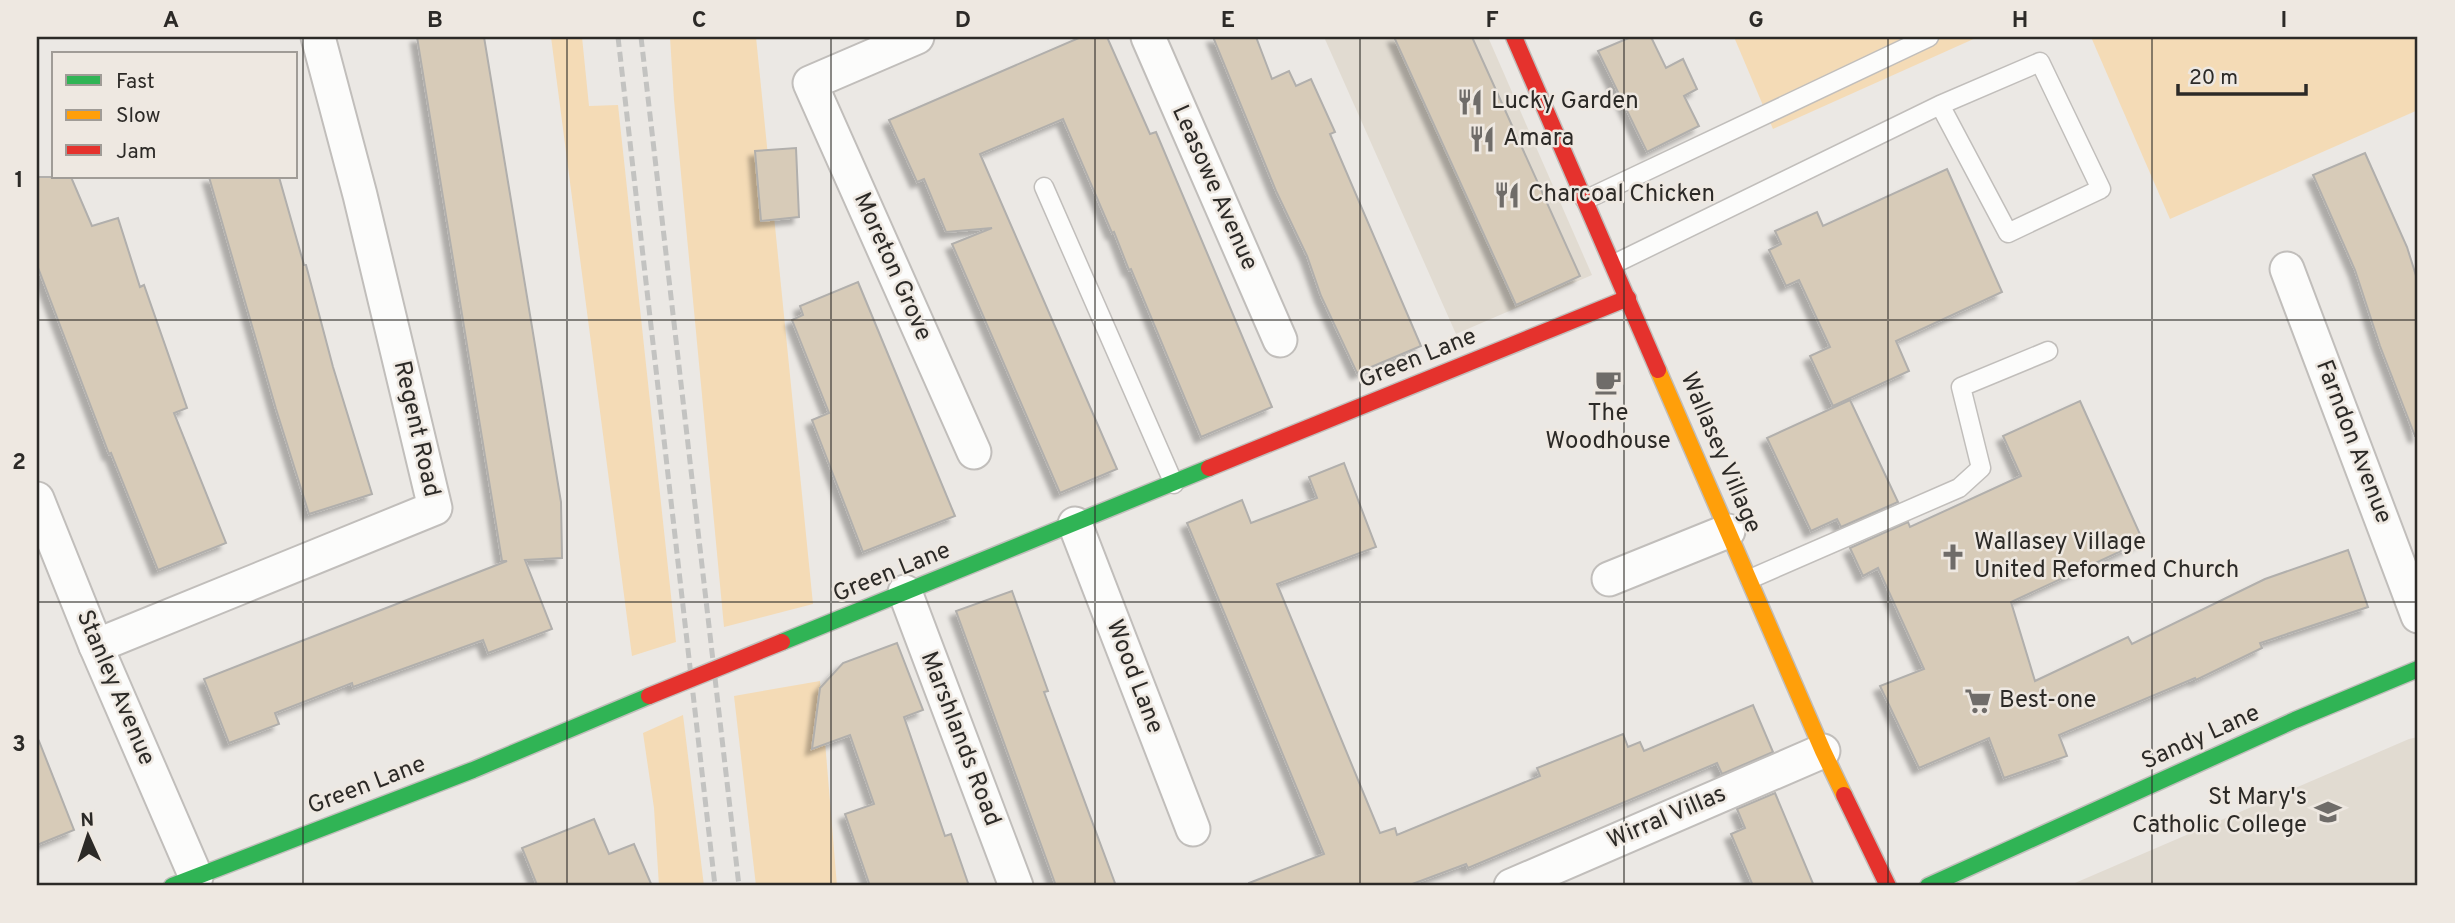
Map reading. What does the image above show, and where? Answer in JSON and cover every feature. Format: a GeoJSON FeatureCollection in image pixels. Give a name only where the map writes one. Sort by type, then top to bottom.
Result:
{"type":"FeatureCollection","features":[{"type":"Feature","properties":{"kind":"street","name":"Regent Road"},"geometry":{"type":"LineString","coordinates":[[96,646],[435,508],[360,195],[317,37]]}},
{"type":"Feature","properties":{"kind":"street","name":"Moreton Grove"},"geometry":{"type":"LineString","coordinates":[[917,37],[810,82],[974,452]]}},
{"type":"Feature","properties":{"kind":"street","name":"Leasowe Avenue"},"geometry":{"type":"LineString","coordinates":[[1148,37],[1280,340]]}},
{"type":"Feature","properties":{"kind":"street","name":"Wallasey Village"},"geometry":{"type":"LineString","coordinates":[[1514,37],[1824,751],[1888,886]]}},
{"type":"Feature","properties":{"kind":"street","name":"Farndon Avenue"},"geometry":{"type":"LineString","coordinates":[[2287,269],[2418,616]]}},
{"type":"Feature","properties":{"kind":"street","name":"Green Lane"},"geometry":{"type":"LineString","coordinates":[[184,881],[473,770],[1628,298]]}},
{"type":"Feature","properties":{"kind":"street","name":"Stanley Avenue"},"geometry":{"type":"LineString","coordinates":[[37,499],[96,646],[184,881]]}},
{"type":"Feature","properties":{"kind":"street","name":"Wood Lane"},"geometry":{"type":"LineString","coordinates":[[1076,524],[1193,830]]}},
{"type":"Feature","properties":{"kind":"street"},"geometry":{"type":"LineString","coordinates":[[1609,579],[1728,531]]}},
{"type":"Feature","properties":{"kind":"street","name":"Marshlands Road"},"geometry":{"type":"LineString","coordinates":[[905,592],[1016,886]]}},
{"type":"Feature","properties":{"kind":"street","name":"Sandy Lane"},"geometry":{"type":"LineString","coordinates":[[1928,886],[2295,720],[2418,669]]}},
{"type":"Feature","properties":{"kind":"street","name":"Wirral Villas"},"geometry":{"type":"LineString","coordinates":[[1511,886],[1824,751]]}},
{"type":"Feature","properties":{"kind":"lane"},"geometry":{"type":"LineString","coordinates":[[1585,200],[1929,37]]}},
{"type":"Feature","properties":{"kind":"lane"},"geometry":{"type":"LineString","coordinates":[[1614,264],[1940,106],[2040,62],[2101,189],[2008,233],[1940,106]]}},
{"type":"Feature","properties":{"kind":"lane"},"geometry":{"type":"LineString","coordinates":[[1044,187],[1174,484]]}},
{"type":"Feature","properties":{"kind":"lane"},"geometry":{"type":"LineString","coordinates":[[1750,579],[1959,488],[1981,468],[1961,387],[2048,351]]}},
{"type":"Feature","properties":{"kind":"shaded area"},"geometry":{"type":"Polygon","coordinates":[[[551,37],[582,37],[589,106],[618,105],[676,642],[632,656],[551,37]]]}},
{"type":"Feature","properties":{"kind":"shaded area"},"geometry":{"type":"Polygon","coordinates":[[[670,37],[756,37],[813,604],[724,627],[674,100],[670,37]]]}},
{"type":"Feature","properties":{"kind":"shaded area"},"geometry":{"type":"Polygon","coordinates":[[[1324,37],[1488,37],[1592,275],[1456,334],[1324,37]]]}},
{"type":"Feature","properties":{"kind":"shaded area"},"geometry":{"type":"Polygon","coordinates":[[[1734,37],[1978,37],[1773,129],[1734,37]]]}},
{"type":"Feature","properties":{"kind":"shaded area"},"geometry":{"type":"Polygon","coordinates":[[[2091,37],[2418,37],[2418,110],[2170,219],[2091,37]]]}},
{"type":"Feature","properties":{"kind":"shaded area"},"geometry":{"type":"Polygon","coordinates":[[[820,681],[837,886],[756,886],[734,696],[820,681]]]}},
{"type":"Feature","properties":{"kind":"shaded area"},"geometry":{"type":"Polygon","coordinates":[[[683,715],[704,886],[659,886],[654,808],[643,733],[683,715]]]}},
{"type":"Feature","properties":{"kind":"shaded area","name":"St Mary's Catholic College"},"geometry":{"type":"Polygon","coordinates":[[[2418,737],[2418,886],[2068,886],[2409,739],[2418,737]]]}},
{"type":"Feature","properties":{"kind":"building"},"geometry":{"type":"Polygon","coordinates":[[[417,37],[484,37],[561,502],[562,558],[525,560],[552,629],[488,653],[483,640],[353,687],[352,683],[275,713],[279,724],[229,743],[204,679],[507,561],[502,561],[417,37]]]}},
{"type":"Feature","properties":{"kind":"building"},"geometry":{"type":"Polygon","coordinates":[[[1081,37],[1107,37],[1150,134],[1156,132],[1272,407],[1201,437],[1131,269],[1129,270],[1114,232],[1112,233],[1063,119],[980,154],[1117,469],[1060,493],[952,244],[992,228],[946,232],[924,179],[917,182],[889,120],[1081,37]]]}},
{"type":"Feature","properties":{"kind":"building"},"geometry":{"type":"Polygon","coordinates":[[[1213,37],[1256,37],[1272,79],[1289,71],[1296,86],[1311,79],[1335,132],[1330,134],[1421,346],[1357,373],[1276,191],[1213,37]]]}},
{"type":"Feature","properties":{"kind":"building"},"geometry":{"type":"Polygon","coordinates":[[[1394,37],[1472,37],[1580,276],[1516,305],[1394,37]]]}},
{"type":"Feature","properties":{"kind":"building"},"geometry":{"type":"Polygon","coordinates":[[[1631,37],[1651,37],[1666,68],[1683,59],[1697,89],[1684,96],[1699,126],[1647,152],[1598,51],[1631,37]]]}},
{"type":"Feature","properties":{"kind":"building"},"geometry":{"type":"Polygon","coordinates":[[[796,148],[799,217],[761,221],[755,151],[796,148]]]}},
{"type":"Feature","properties":{"kind":"building"},"geometry":{"type":"Polygon","coordinates":[[[2365,153],[2407,247],[2418,282],[2418,436],[2415,436],[2380,346],[2355,270],[2313,175],[2365,153]]]}},
{"type":"Feature","properties":{"kind":"building"},"geometry":{"type":"Polygon","coordinates":[[[1947,169],[2002,292],[1896,341],[1909,371],[1833,406],[1810,356],[1830,347],[1799,280],[1786,286],[1769,250],[1781,244],[1775,231],[1817,212],[1823,226],[1947,169]]]}},
{"type":"Feature","properties":{"kind":"building"},"geometry":{"type":"Polygon","coordinates":[[[37,177],[71,178],[92,226],[118,218],[140,287],[144,285],[187,408],[174,413],[226,543],[158,570],[111,453],[109,454],[37,265],[37,177]]]}},
{"type":"Feature","properties":{"kind":"building"},"geometry":{"type":"Polygon","coordinates":[[[209,178],[279,178],[372,494],[309,514],[209,178]]]}},
{"type":"Feature","properties":{"kind":"building"},"geometry":{"type":"Polygon","coordinates":[[[858,282],[955,516],[863,552],[812,420],[829,413],[792,320],[803,315],[800,306],[858,282]]]}},
{"type":"Feature","properties":{"kind":"building"},"geometry":{"type":"Polygon","coordinates":[[[1850,400],[1898,502],[1841,527],[1837,519],[1811,531],[1767,438],[1850,400]]]}},
{"type":"Feature","properties":{"kind":"building"},"geometry":{"type":"Polygon","coordinates":[[[2080,401],[2143,541],[2011,602],[2035,681],[2128,637],[2132,644],[2265,579],[2348,550],[2368,607],[2260,643],[2262,648],[2196,680],[2195,678],[2059,735],[2067,756],[2004,778],[1989,738],[1919,768],[1880,686],[1924,669],[1878,568],[1863,576],[1850,548],[1908,522],[1910,527],[2021,476],[2003,436],[2080,401]]]}},
{"type":"Feature","properties":{"kind":"building"},"geometry":{"type":"Polygon","coordinates":[[[1344,463],[1376,547],[1277,584],[1380,833],[1395,828],[1397,835],[1540,776],[1537,768],[1623,734],[1628,747],[1640,742],[1644,751],[1753,705],[1773,752],[1722,774],[1717,763],[1468,868],[1466,864],[1407,886],[1249,886],[1249,883],[1324,854],[1187,523],[1242,500],[1251,523],[1317,498],[1309,477],[1344,463]]]}},
{"type":"Feature","properties":{"kind":"building"},"geometry":{"type":"Polygon","coordinates":[[[1012,591],[1048,691],[1044,692],[1116,886],[1056,886],[956,611],[1012,591]]]}},
{"type":"Feature","properties":{"kind":"building"},"geometry":{"type":"Polygon","coordinates":[[[897,643],[923,710],[904,717],[945,836],[951,834],[969,886],[870,886],[845,814],[874,804],[850,735],[812,749],[820,688],[843,663],[897,643]]]}},
{"type":"Feature","properties":{"kind":"building"},"geometry":{"type":"Polygon","coordinates":[[[39,741],[74,830],[37,845],[37,742],[39,741]]]}},
{"type":"Feature","properties":{"kind":"building"},"geometry":{"type":"Polygon","coordinates":[[[1775,793],[1814,886],[1753,886],[1731,834],[1745,828],[1737,809],[1775,793]]]}},
{"type":"Feature","properties":{"kind":"building"},"geometry":{"type":"Polygon","coordinates":[[[594,819],[609,854],[634,844],[652,886],[534,886],[537,885],[522,848],[594,819]]]}},
{"type":"Feature","properties":{"kind":"railway"},"geometry":{"type":"LineString","coordinates":[[618,37],[715,886]]}},
{"type":"Feature","properties":{"kind":"railway"},"geometry":{"type":"LineString","coordinates":[[641,37],[739,886]]}},
{"type":"Feature","properties":{"kind":"traffic: fast"},"geometry":{"type":"LineString","coordinates":[[782,642],[1209,468]]}},
{"type":"Feature","properties":{"kind":"traffic: fast"},"geometry":{"type":"LineString","coordinates":[[1928,886],[2295,720],[2418,669]]}},
{"type":"Feature","properties":{"kind":"traffic: fast"},"geometry":{"type":"LineString","coordinates":[[172,886],[473,770],[649,696]]}},
{"type":"Feature","properties":{"kind":"traffic: slow"},"geometry":{"type":"LineString","coordinates":[[1658,370],[1844,795]]}},
{"type":"Feature","properties":{"kind":"traffic: jam"},"geometry":{"type":"LineString","coordinates":[[1514,37],[1658,370]]}},
{"type":"Feature","properties":{"kind":"traffic: jam"},"geometry":{"type":"LineString","coordinates":[[1209,468],[1628,298]]}},
{"type":"Feature","properties":{"kind":"traffic: jam"},"geometry":{"type":"LineString","coordinates":[[649,696],[782,642]]}},
{"type":"Feature","properties":{"kind":"traffic: jam"},"geometry":{"type":"LineString","coordinates":[[1844,795],[1888,886]]}},
{"type":"Feature","properties":{"kind":"place","name":"Lucky Garden"},"geometry":{"type":"Point","coordinates":[1470,102]}},
{"type":"Feature","properties":{"kind":"place","name":"Amara"},"geometry":{"type":"Point","coordinates":[1482,139]}},
{"type":"Feature","properties":{"kind":"place","name":"Charcoal Chicken"},"geometry":{"type":"Point","coordinates":[1507,195]}},
{"type":"Feature","properties":{"kind":"place","name":"The Woodhouse"},"geometry":{"type":"Point","coordinates":[1608,382]}},
{"type":"Feature","properties":{"kind":"place","name":"Wallasey Village United Reformed Church"},"geometry":{"type":"Point","coordinates":[1953,557]}},
{"type":"Feature","properties":{"kind":"place","name":"Best-one"},"geometry":{"type":"Point","coordinates":[1978,701]}},
{"type":"Feature","properties":{"kind":"place","name":"St Mary's Catholic College"},"geometry":{"type":"Point","coordinates":[2328,812]}}]}
